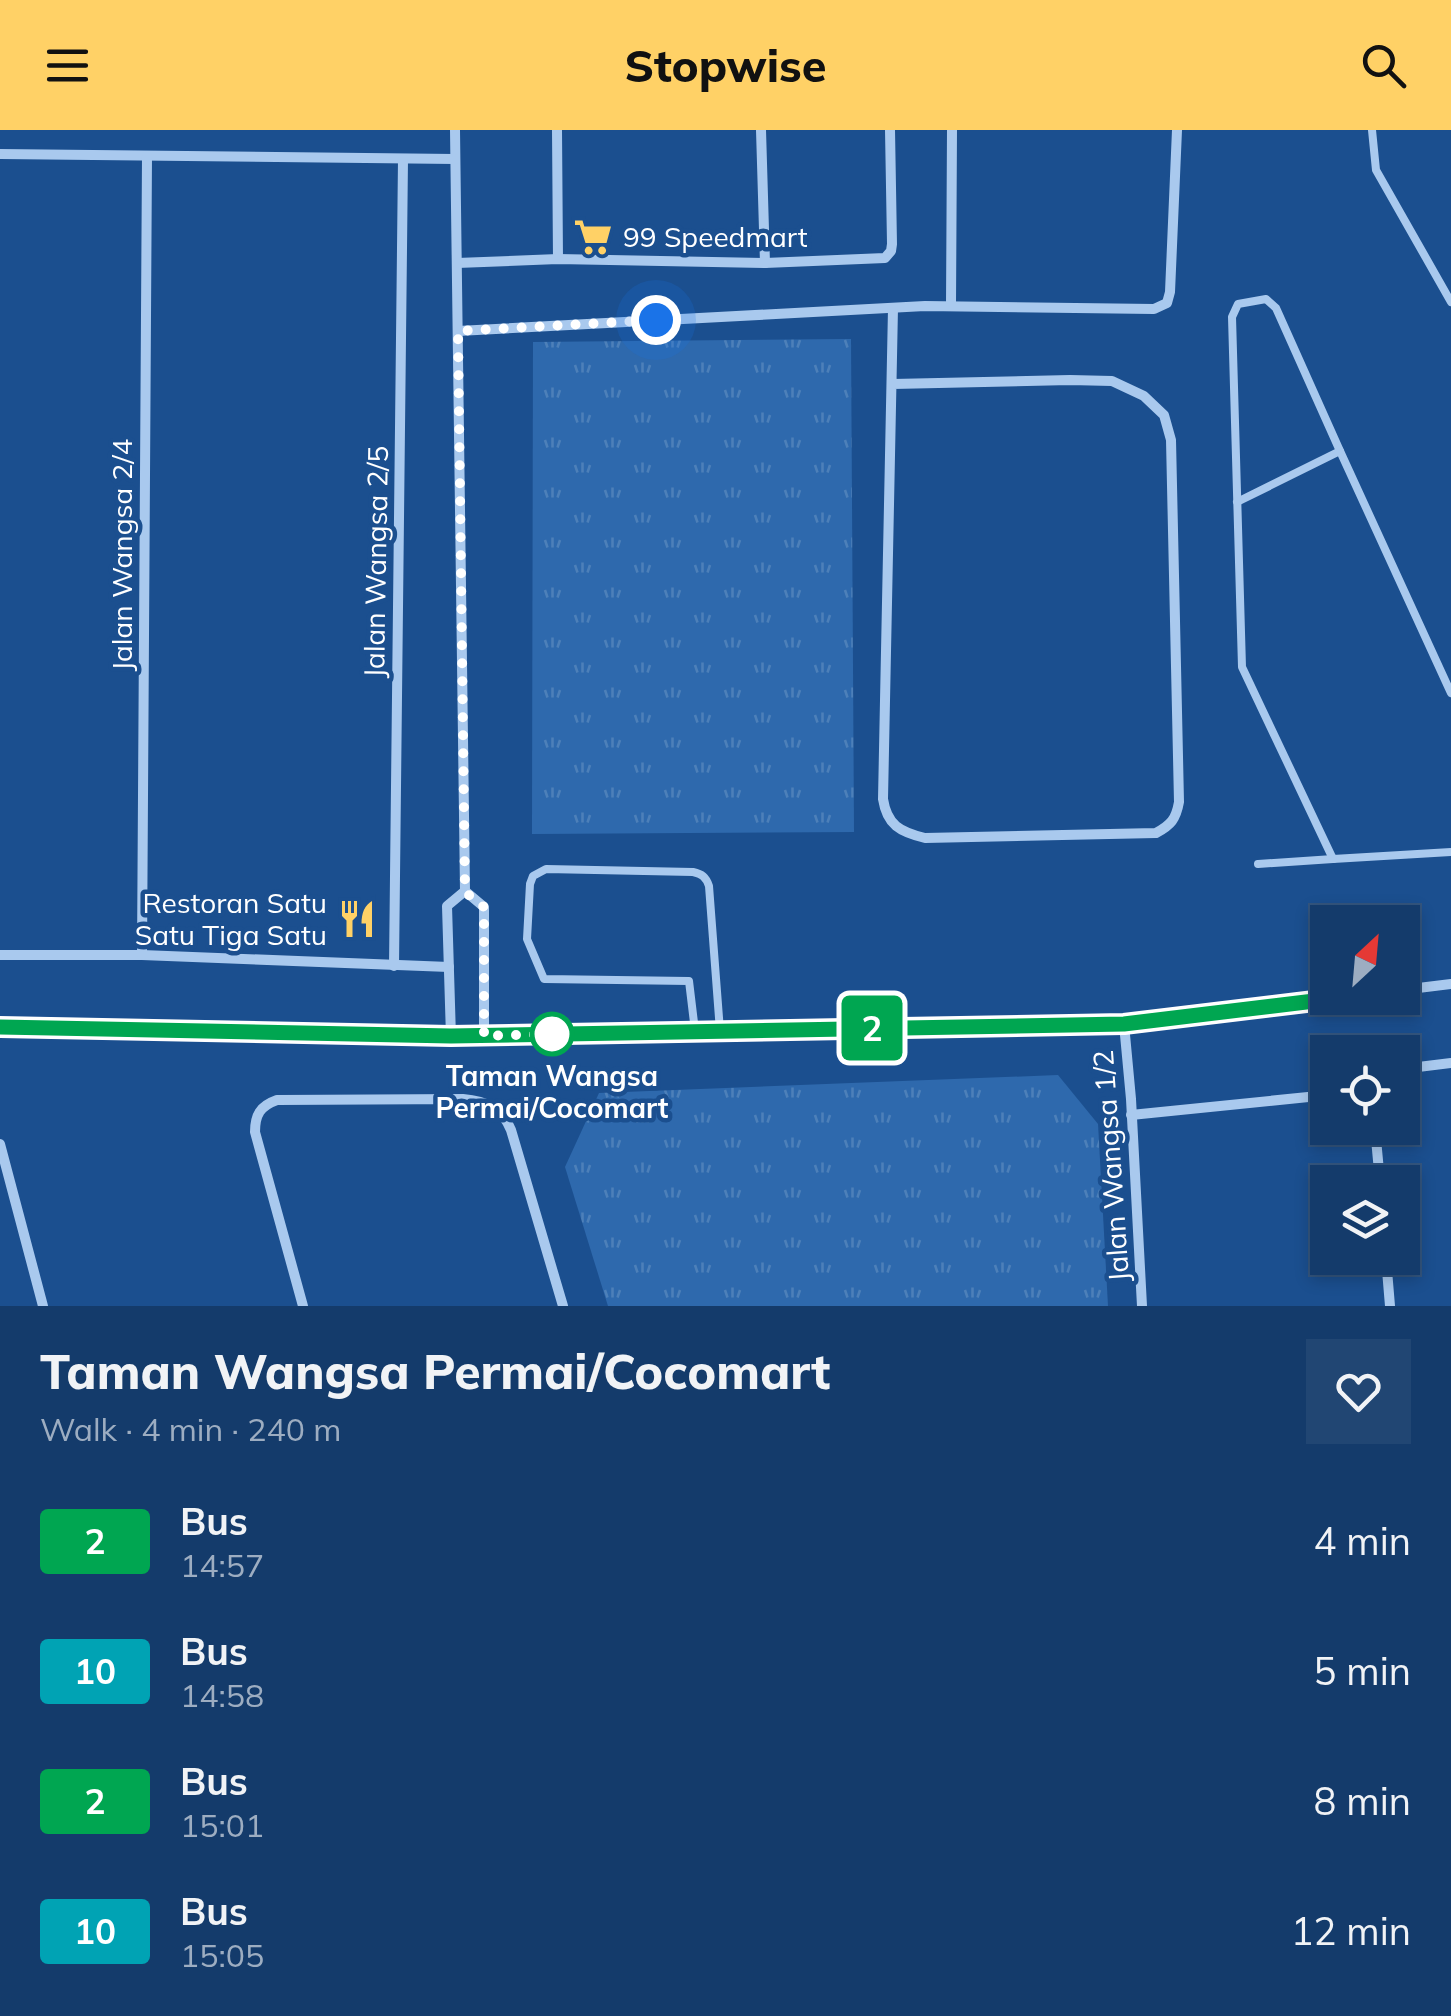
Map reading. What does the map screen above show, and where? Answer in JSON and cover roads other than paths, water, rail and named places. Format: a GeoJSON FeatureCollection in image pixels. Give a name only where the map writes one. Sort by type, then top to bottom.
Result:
{"type":"FeatureCollection","features":[{"type":"Feature","properties":{"kind":"street"},"geometry":{"type":"LineString","coordinates":[[454,130],[465,892]]}},
{"type":"Feature","properties":{"kind":"street"},"geometry":{"type":"LineString","coordinates":[[556,130],[558,259]]}},
{"type":"Feature","properties":{"kind":"street"},"geometry":{"type":"LineString","coordinates":[[761,130],[765,263]]}},
{"type":"Feature","properties":{"kind":"street"},"geometry":{"type":"LineString","coordinates":[[456,263],[558,259],[765,263],[885,258],[892,244],[890,130]]}},
{"type":"Feature","properties":{"kind":"street"},"geometry":{"type":"LineString","coordinates":[[951,305],[952,130]]}},
{"type":"Feature","properties":{"kind":"street"},"geometry":{"type":"LineString","coordinates":[[458,331],[951,305],[1154,310],[1167,303],[1170,292],[1178,130]]}},
{"type":"Feature","properties":{"kind":"street"},"geometry":{"type":"LineString","coordinates":[[0,154],[455,160]]}},
{"type":"Feature","properties":{"kind":"street","name":"Jalan Wangsa 2/4"},"geometry":{"type":"LineString","coordinates":[[142,955],[147,156]]}},
{"type":"Feature","properties":{"kind":"street","name":"Jalan Wangsa 2/5"},"geometry":{"type":"LineString","coordinates":[[394,966],[404,159]]}},
{"type":"Feature","properties":{"kind":"street"},"geometry":{"type":"LineString","coordinates":[[893,308],[885,814],[909,834],[925,838],[1156,832],[1169,826],[1179,802],[1171,440],[1164,415],[1144,396],[1112,381],[893,384]]}},
{"type":"Feature","properties":{"kind":"street"},"geometry":{"type":"LineString","coordinates":[[451,1036],[447,906],[465,892]]}},
{"type":"Feature","properties":{"kind":"street"},"geometry":{"type":"LineString","coordinates":[[465,892],[484,907],[484,1036]]}},
{"type":"Feature","properties":{"kind":"street"},"geometry":{"type":"LineString","coordinates":[[0,955],[142,955],[449,967]]}},
{"type":"Feature","properties":{"kind":"street"},"geometry":{"type":"LineString","coordinates":[[1420,988],[1451,984]]}},
{"type":"Feature","properties":{"kind":"street"},"geometry":{"type":"LineString","coordinates":[[0,1027],[484,1036],[1124,1024],[1310,1002]]}},
{"type":"Feature","properties":{"kind":"street","name":"Jalan Wangsa 1/2"},"geometry":{"type":"LineString","coordinates":[[1124,1024],[1142,1306]]}},
{"type":"Feature","properties":{"kind":"street"},"geometry":{"type":"LineString","coordinates":[[1420,1067],[1451,1063]]}},
{"type":"Feature","properties":{"kind":"street"},"geometry":{"type":"LineString","coordinates":[[1132,1115],[1310,1097]]}},
{"type":"Feature","properties":{"kind":"street"},"geometry":{"type":"LineString","coordinates":[[303,1306],[255,1132],[258,1113],[264,1104],[276,1100],[463,1099],[479,1100],[496,1108],[506,1116],[511,1130],[563,1306]]}},
{"type":"Feature","properties":{"kind":"street"},"geometry":{"type":"LineString","coordinates":[[0,1144],[42,1306]]}},
{"type":"Feature","properties":{"kind":"street"},"geometry":{"type":"LineString","coordinates":[[1387,1275],[1390,1306]]}},
{"type":"Feature","properties":{"kind":"lane"},"geometry":{"type":"LineString","coordinates":[[1372,130],[1376,170],[1451,302]]}},
{"type":"Feature","properties":{"kind":"lane"},"geometry":{"type":"LineString","coordinates":[[1334,858],[1242,667],[1232,317],[1238,304],[1266,298],[1276,308],[1451,694]]}},
{"type":"Feature","properties":{"kind":"lane"},"geometry":{"type":"LineString","coordinates":[[1237,502],[1340,451]]}},
{"type":"Feature","properties":{"kind":"lane"},"geometry":{"type":"LineString","coordinates":[[1258,864],[1451,852]]}},
{"type":"Feature","properties":{"kind":"lane"},"geometry":{"type":"LineString","coordinates":[[695,1032],[688,981],[544,979],[526,938],[533,876],[546,869],[700,874],[708,886],[720,1031]]}},
{"type":"Feature","properties":{"kind":"place","name":"99 Speedmart"},"geometry":{"type":"Point","coordinates":[593,237]}},
{"type":"Feature","properties":{"kind":"place","name":"Restoran Satu Satu Tiga Satu"},"geometry":{"type":"Point","coordinates":[357,919]}},
{"type":"Feature","properties":{"kind":"place","name":"Taman Wangsa Permai/Cocomart"},"geometry":{"type":"Point","coordinates":[552,1034]}}]}
